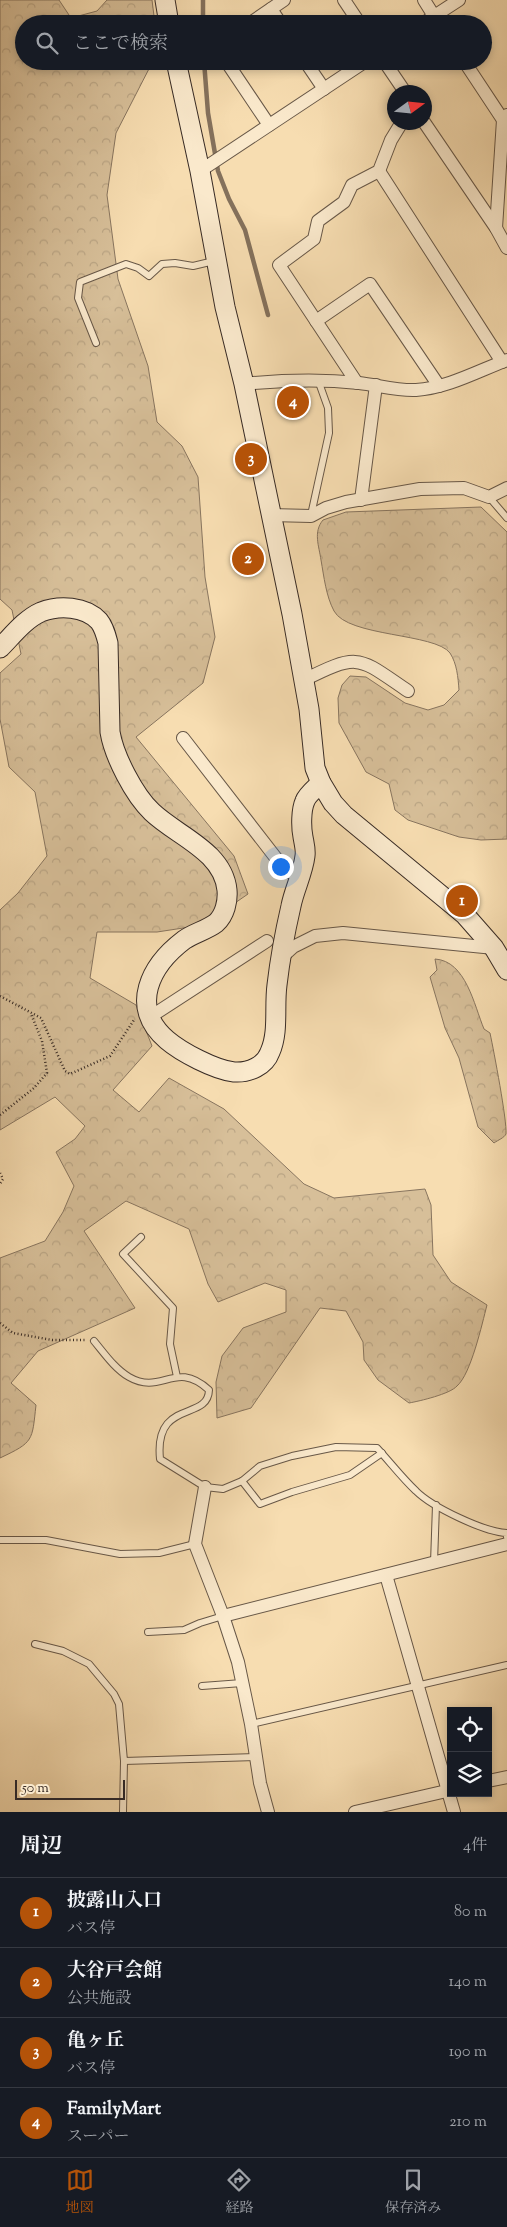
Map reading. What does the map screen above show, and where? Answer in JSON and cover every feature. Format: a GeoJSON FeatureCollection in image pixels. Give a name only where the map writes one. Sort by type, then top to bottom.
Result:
{"type":"FeatureCollection","features":[{"type":"Feature","properties":{"kind":"street"},"geometry":{"type":"LineString","coordinates":[[166,0],[168,15]]}},
{"type":"Feature","properties":{"kind":"street"},"geometry":{"type":"LineString","coordinates":[[262,15],[284,0]]}},
{"type":"Feature","properties":{"kind":"street"},"geometry":{"type":"LineString","coordinates":[[344,0],[354,15]]}},
{"type":"Feature","properties":{"kind":"street"},"geometry":{"type":"LineString","coordinates":[[424,0],[433,15]]}},
{"type":"Feature","properties":{"kind":"street"},"geometry":{"type":"LineString","coordinates":[[442,15],[459,0]]}},
{"type":"Feature","properties":{"kind":"street"},"geometry":{"type":"LineString","coordinates":[[271,9],[275,15]]}},
{"type":"Feature","properties":{"kind":"street"},"geometry":{"type":"LineString","coordinates":[[179,70],[200,171],[216,261],[244,384],[304,680],[315,768],[321,783],[333,803],[465,915],[494,948],[507,969]]}},
{"type":"Feature","properties":{"kind":"street"},"geometry":{"type":"LineString","coordinates":[[232,70],[269,125]]}},
{"type":"Feature","properties":{"kind":"street"},"geometry":{"type":"LineString","coordinates":[[312,70],[324,89]]}},
{"type":"Feature","properties":{"kind":"street"},"geometry":{"type":"LineString","coordinates":[[200,171],[352,70]]}},
{"type":"Feature","properties":{"kind":"street"},"geometry":{"type":"LineString","coordinates":[[390,70],[400,85]]}},
{"type":"Feature","properties":{"kind":"street"},"geometry":{"type":"LineString","coordinates":[[471,70],[505,117],[504,151],[496,228]]}},
{"type":"Feature","properties":{"kind":"street"},"geometry":{"type":"LineString","coordinates":[[357,383],[279,264],[314,239],[318,221],[344,202],[352,186],[379,171],[391,140],[397,130]]}},
{"type":"Feature","properties":{"kind":"street"},"geometry":{"type":"LineString","coordinates":[[429,130],[496,228],[507,248]]}},
{"type":"Feature","properties":{"kind":"street"},"geometry":{"type":"LineString","coordinates":[[244,384],[285,380],[318,380],[415,390],[439,386],[505,361],[379,171]]}},
{"type":"Feature","properties":{"kind":"street"},"geometry":{"type":"LineString","coordinates":[[316,321],[370,284],[439,386]]}},
{"type":"Feature","properties":{"kind":"street"},"geometry":{"type":"LineString","coordinates":[[361,500],[376,385]]}},
{"type":"Feature","properties":{"kind":"street"},"geometry":{"type":"LineString","coordinates":[[270,515],[311,516],[326,508],[420,489],[464,488],[489,497],[507,488]]}},
{"type":"Feature","properties":{"kind":"street"},"geometry":{"type":"LineString","coordinates":[[0,648],[40,612],[53,609],[77,609],[99,621],[108,643],[110,732],[112,744],[120,761],[147,808],[201,848],[216,862],[224,875],[227,890],[223,915],[216,923],[186,938],[171,951],[146,990],[149,1013],[161,1035],[171,1044],[214,1066],[237,1072],[248,1071],[262,1065],[270,1053],[274,1037],[276,986],[291,905],[306,855],[302,829],[305,801],[321,783]]}},
{"type":"Feature","properties":{"kind":"street"},"geometry":{"type":"LineString","coordinates":[[304,680],[335,665],[358,661],[371,666],[408,691]]}},
{"type":"Feature","properties":{"kind":"street"},"geometry":{"type":"LineString","coordinates":[[183,738],[286,871],[300,875]]}},
{"type":"Feature","properties":{"kind":"street"},"geometry":{"type":"LineString","coordinates":[[282,957],[293,947],[315,936],[343,933],[494,948]]}},
{"type":"Feature","properties":{"kind":"street"},"geometry":{"type":"LineString","coordinates":[[149,1013],[267,941]]}},
{"type":"Feature","properties":{"kind":"street"},"geometry":{"type":"LineString","coordinates":[[205,1487],[195,1544],[223,1616],[242,1683],[251,1724],[260,1783],[268,1812]]}},
{"type":"Feature","properties":{"kind":"street"},"geometry":{"type":"LineString","coordinates":[[223,1616],[507,1544]]}},
{"type":"Feature","properties":{"kind":"street"},"geometry":{"type":"LineString","coordinates":[[386,1575],[447,1783]]}},
{"type":"Feature","properties":{"kind":"street"},"geometry":{"type":"LineString","coordinates":[[492,1780],[507,1777]]}},
{"type":"Feature","properties":{"kind":"street"},"geometry":{"type":"LineString","coordinates":[[354,1812],[447,1790]]}},
{"type":"Feature","properties":{"kind":"street"},"geometry":{"type":"LineString","coordinates":[[451,1797],[454,1812]]}},
{"type":"Feature","properties":{"kind":"lane"},"geometry":{"type":"LineString","coordinates":[[96,343],[78,298],[80,282],[126,264],[138,268],[148,276],[162,264],[175,263],[193,266],[216,261]]}},
{"type":"Feature","properties":{"kind":"lane"},"geometry":{"type":"LineString","coordinates":[[311,516],[329,433],[328,408],[318,380]]}},
{"type":"Feature","properties":{"kind":"lane"},"geometry":{"type":"LineString","coordinates":[[489,497],[507,518]]}},
{"type":"Feature","properties":{"kind":"lane"},"geometry":{"type":"LineString","coordinates":[[141,1237],[124,1254],[172,1308],[170,1344],[177,1377]]}},
{"type":"Feature","properties":{"kind":"lane"},"geometry":{"type":"LineString","coordinates":[[94,1340],[112,1363],[130,1378],[154,1384],[177,1377],[188,1376],[203,1384],[209,1390],[209,1398],[203,1406],[175,1415],[165,1426],[159,1438],[160,1459],[205,1487],[222,1489],[242,1481],[260,1466],[336,1447],[377,1448],[417,1492],[436,1505],[493,1532],[506,1533],[507,1537]]}},
{"type":"Feature","properties":{"kind":"lane"},"geometry":{"type":"LineString","coordinates":[[242,1481],[260,1504],[292,1492],[350,1475],[382,1453]]}},
{"type":"Feature","properties":{"kind":"lane"},"geometry":{"type":"LineString","coordinates":[[434,1563],[436,1505]]}},
{"type":"Feature","properties":{"kind":"lane"},"geometry":{"type":"LineString","coordinates":[[0,1540],[46,1540],[120,1554],[159,1553],[195,1544]]}},
{"type":"Feature","properties":{"kind":"lane"},"geometry":{"type":"LineString","coordinates":[[148,1632],[184,1630],[200,1622],[223,1616]]}},
{"type":"Feature","properties":{"kind":"lane"},"geometry":{"type":"LineString","coordinates":[[34,1644],[63,1651],[89,1664],[114,1694],[119,1704],[124,1761],[123,1812]]}},
{"type":"Feature","properties":{"kind":"lane"},"geometry":{"type":"LineString","coordinates":[[251,1724],[507,1665]]}},
{"type":"Feature","properties":{"kind":"lane"},"geometry":{"type":"LineString","coordinates":[[202,1686],[242,1683]]}},
{"type":"Feature","properties":{"kind":"lane"},"geometry":{"type":"LineString","coordinates":[[124,1761],[256,1757]]}},
{"type":"Feature","properties":{"kind":"path"},"geometry":{"type":"LineString","coordinates":[[0,996],[41,1018],[65,1072],[70,1074],[110,1056],[133,1020],[149,1013]]}},
{"type":"Feature","properties":{"kind":"path"},"geometry":{"type":"LineString","coordinates":[[0,1115],[34,1088],[48,1073],[42,1041],[30,1012]]}},
{"type":"Feature","properties":{"kind":"path"},"geometry":{"type":"LineString","coordinates":[[0,1173],[3,1179],[0,1184]]}},
{"type":"Feature","properties":{"kind":"path"},"geometry":{"type":"LineString","coordinates":[[0,1322],[13,1333],[52,1340],[94,1340]]}},
{"type":"Feature","properties":{"kind":"green space"},"geometry":{"type":"Polygon","coordinates":[[[0,0],[59,0],[69,15],[15,15],[15,70],[148,70],[116,133],[107,195],[118,279],[148,366],[157,422],[182,446],[198,477],[205,577],[215,637],[203,683],[136,737],[234,856],[248,894],[203,925],[157,932],[97,932],[90,978],[136,1005],[152,1046],[113,1090],[139,1112],[169,1078],[224,1109],[304,1184],[334,1198],[425,1189],[431,1205],[433,1255],[451,1282],[487,1305],[467,1371],[457,1386],[448,1392],[409,1403],[378,1380],[364,1360],[363,1342],[346,1311],[320,1308],[251,1408],[217,1418],[216,1382],[222,1356],[243,1328],[286,1312],[286,1290],[265,1283],[218,1302],[208,1284],[189,1229],[126,1201],[84,1231],[135,1308],[38,1351],[11,1383],[36,1405],[32,1433],[25,1444],[0,1458],[0,1258],[45,1241],[63,1212],[74,1186],[56,1152],[75,1139],[85,1126],[55,1097],[0,1130],[0,910],[18,893],[47,856],[35,792],[9,767],[0,719],[0,673],[21,654],[12,610],[0,599],[0,0]]]}},
{"type":"Feature","properties":{"kind":"green space"},"geometry":{"type":"Polygon","coordinates":[[[107,0],[152,0],[154,15],[82,15],[97,11],[107,0]]]}},
{"type":"Feature","properties":{"kind":"green space"},"geometry":{"type":"Polygon","coordinates":[[[481,507],[507,532],[507,839],[481,840],[459,837],[408,820],[395,810],[389,784],[366,772],[339,723],[338,698],[342,685],[350,676],[366,677],[405,703],[428,710],[444,705],[459,690],[457,671],[450,653],[441,647],[428,642],[356,626],[342,619],[334,611],[329,599],[317,534],[323,520],[346,512],[481,507]]]}},
{"type":"Feature","properties":{"kind":"green space"},"geometry":{"type":"Polygon","coordinates":[[[435,959],[446,962],[454,967],[461,976],[472,997],[484,1029],[490,1033],[506,1126],[506,1134],[494,1143],[478,1127],[459,1058],[445,1028],[430,977],[437,970],[435,959]]]}},
{"type":"Feature","properties":{"kind":"waterway"},"geometry":{"type":"LineString","coordinates":[[203,0],[203,15]]}},
{"type":"Feature","properties":{"kind":"waterway"},"geometry":{"type":"LineString","coordinates":[[205,70],[208,113],[218,171],[229,199],[245,230],[268,315]]}},
{"type":"Feature","properties":{"kind":"place","name":"FamilyMart"},"geometry":{"type":"Point","coordinates":[293,402]}},
{"type":"Feature","properties":{"kind":"place","name":"亀ヶ丘"},"geometry":{"type":"Point","coordinates":[251,459]}},
{"type":"Feature","properties":{"kind":"place","name":"大谷戸会館"},"geometry":{"type":"Point","coordinates":[248,559]}},
{"type":"Feature","properties":{"kind":"place","name":"披露山入口"},"geometry":{"type":"Point","coordinates":[462,901]}}]}
